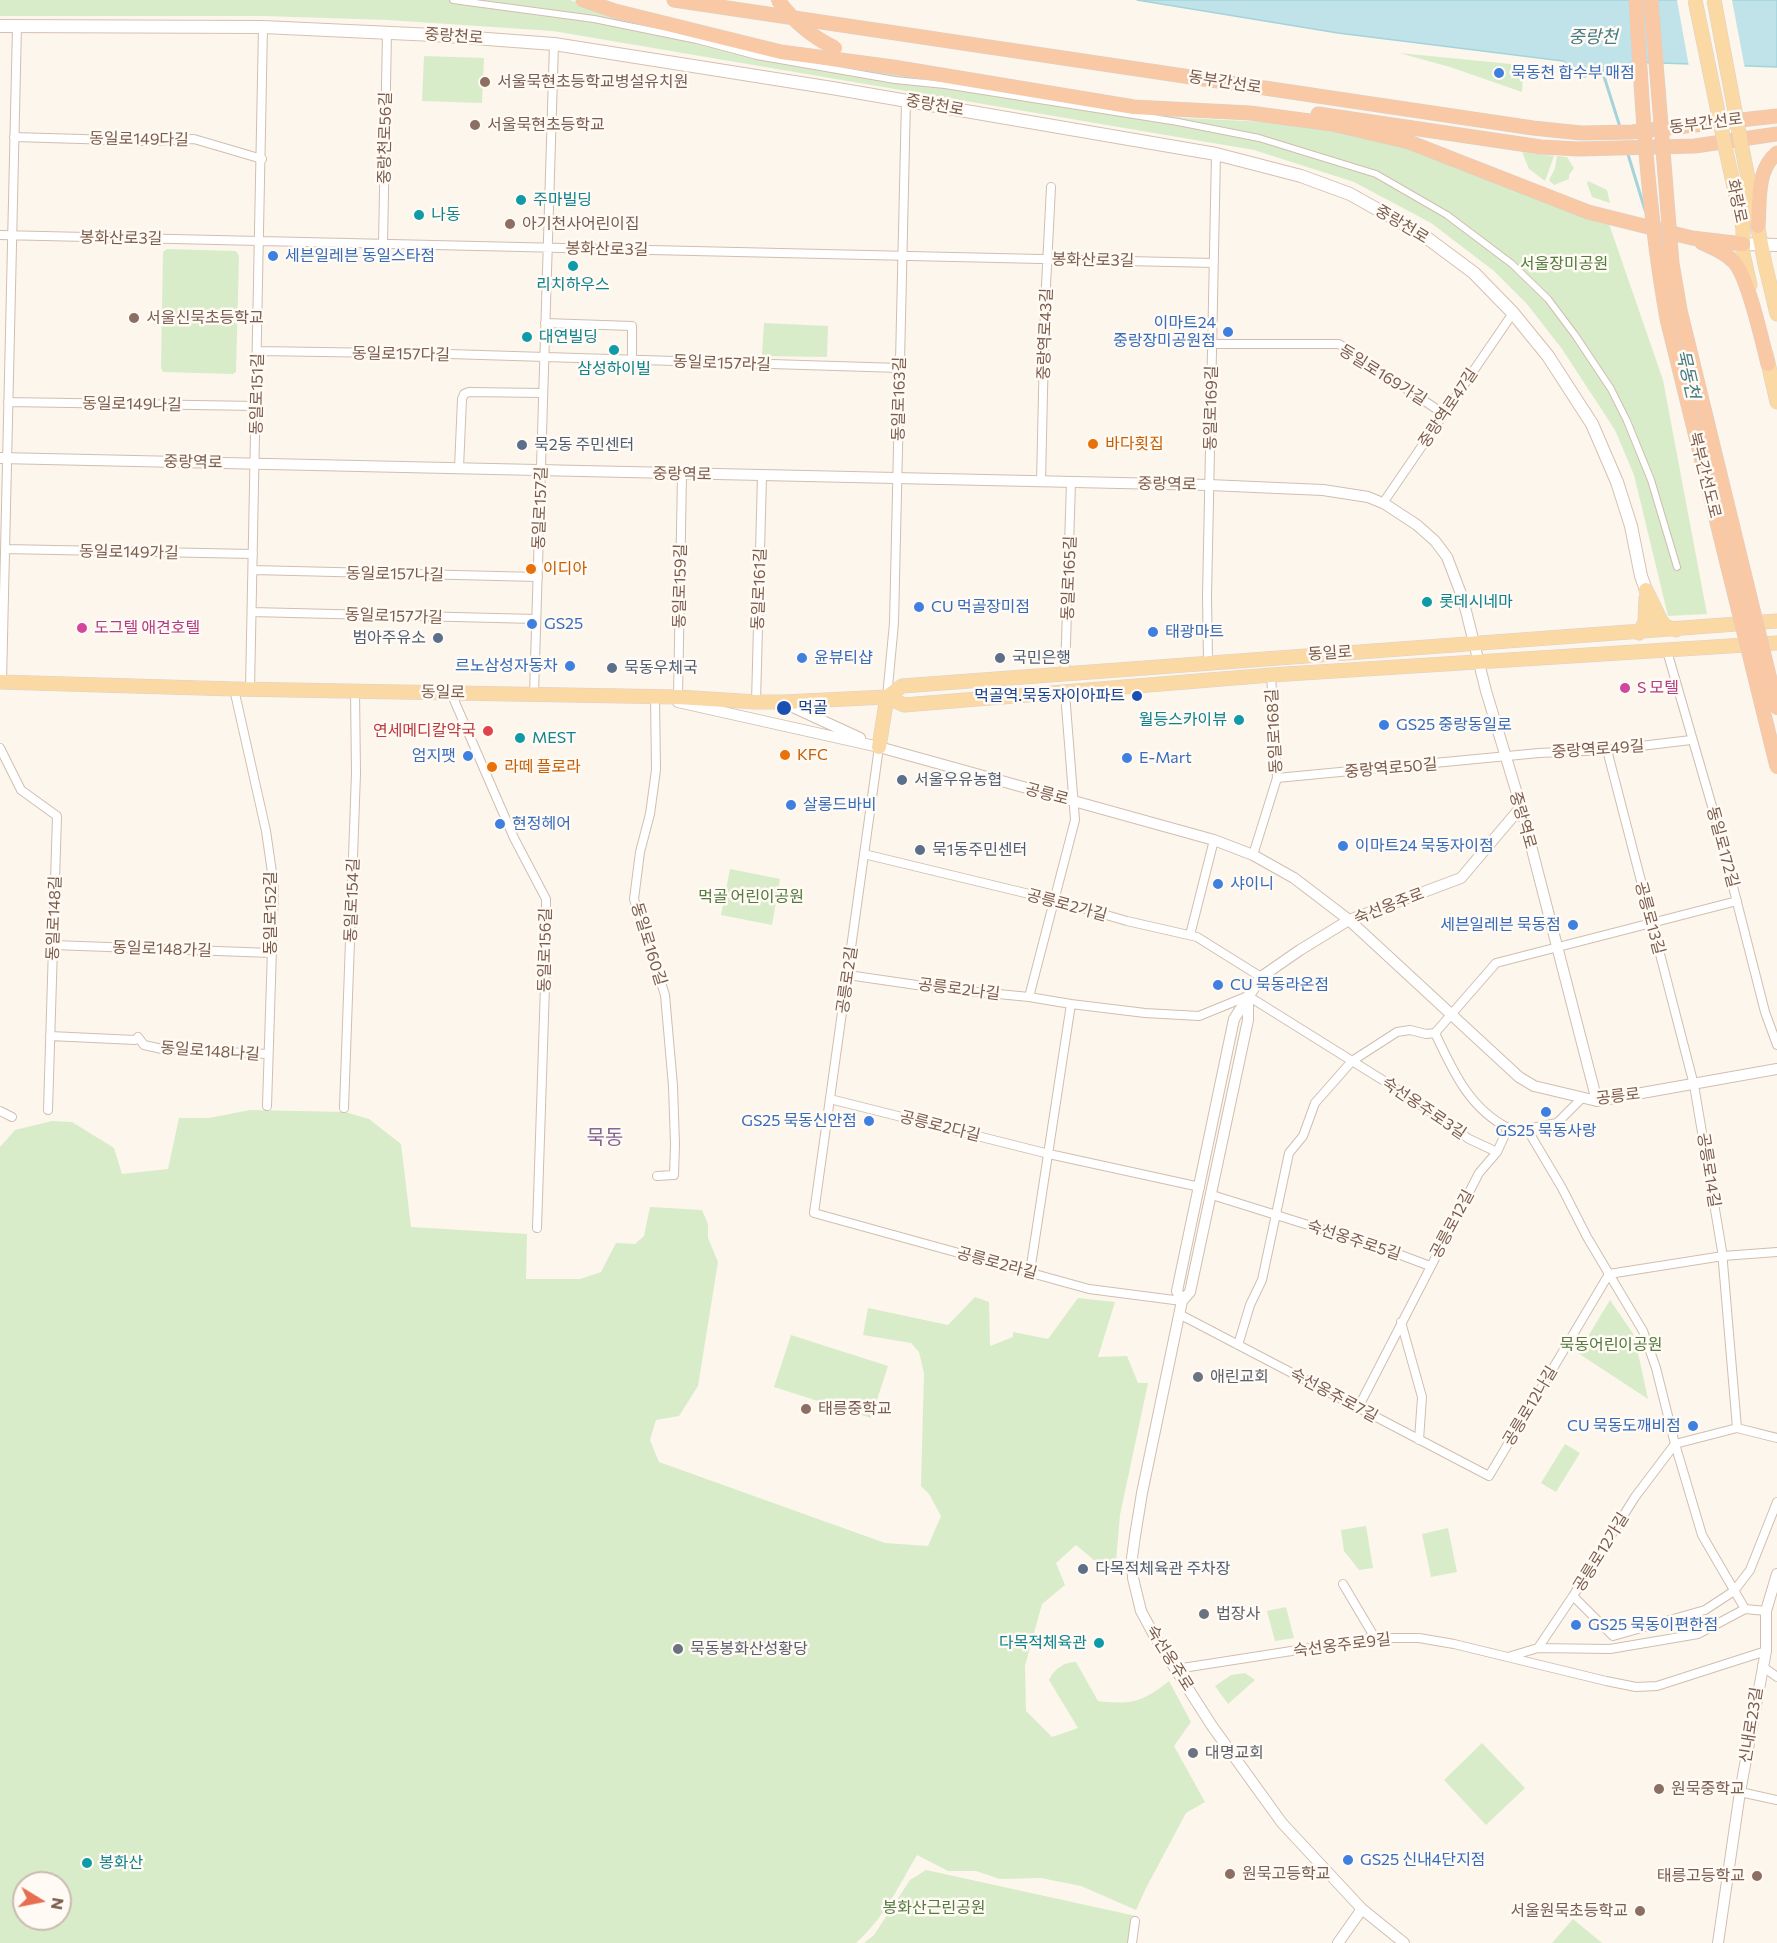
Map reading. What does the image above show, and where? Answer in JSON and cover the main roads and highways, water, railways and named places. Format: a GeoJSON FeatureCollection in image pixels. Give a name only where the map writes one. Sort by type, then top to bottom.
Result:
{"type":"FeatureCollection","features":[{"type":"Feature","properties":{"kind":"highway"},"geometry":{"type":"LineString","coordinates":[[583,0],[615,11],[781,52],[1134,107],[1332,115],[1541,147],[1603,150],[1695,146],[1777,134]]}},
{"type":"Feature","properties":{"kind":"highway","name":"동부간선로"},"geometry":{"type":"LineString","coordinates":[[674,0],[1420,112],[1581,133],[1632,132],[1777,116]]}},
{"type":"Feature","properties":{"kind":"highway"},"geometry":{"type":"LineString","coordinates":[[777,0],[798,23],[816,38],[835,48],[893,68]]}},
{"type":"Feature","properties":{"kind":"highway","name":"북부간선도로"},"geometry":{"type":"LineString","coordinates":[[1636,0],[1644,143],[1657,263],[1667,319],[1777,768]]}},
{"type":"Feature","properties":{"kind":"highway","name":"북부간선도로"},"geometry":{"type":"LineString","coordinates":[[1651,0],[1672,263],[1678,298],[1777,708]]}},
{"type":"Feature","properties":{"kind":"highway"},"geometry":{"type":"LineString","coordinates":[[1250,113],[1332,124],[1390,137],[1463,162],[1588,212],[1692,238],[1743,244]]}},
{"type":"Feature","properties":{"kind":"highway"},"geometry":{"type":"LineString","coordinates":[[1758,226],[1764,170],[1777,153]]}},
{"type":"Feature","properties":{"kind":"highway"},"geometry":{"type":"LineString","coordinates":[[1692,238],[1726,255],[1736,264],[1744,279],[1768,364]]}},
{"type":"Feature","properties":{"kind":"main road","name":"화랑로"},"geometry":{"type":"LineString","coordinates":[[1695,0],[1743,228],[1743,257],[1777,402]]}},
{"type":"Feature","properties":{"kind":"main road","name":"화랑로"},"geometry":{"type":"LineString","coordinates":[[1714,0],[1777,315]]}},
{"type":"Feature","properties":{"kind":"main road","name":"중랑천로"},"geometry":{"type":"LineString","coordinates":[[0,26],[263,27],[387,32],[554,44],[906,100],[1216,154],[1301,176],[1350,194],[1423,236],[1474,273],[1513,313],[1548,356],[1580,403],[1596,433],[1617,482],[1631,526],[1646,590]]}},
{"type":"Feature","properties":{"kind":"main road"},"geometry":{"type":"LineString","coordinates":[[1743,244],[1777,245]]}},
{"type":"Feature","properties":{"kind":"main road"},"geometry":{"type":"LineString","coordinates":[[1646,590],[1661,621],[1665,626],[1676,630]]}},
{"type":"Feature","properties":{"kind":"main road"},"geometry":{"type":"LineString","coordinates":[[1639,633],[1645,622],[1646,590]]}},
{"type":"Feature","properties":{"kind":"main road","name":"동일로"},"geometry":{"type":"LineString","coordinates":[[886,697],[902,686],[937,683],[1415,647],[1639,633],[1777,621]]}},
{"type":"Feature","properties":{"kind":"main road","name":"동일로"},"geometry":{"type":"LineString","coordinates":[[1,682],[250,689],[678,696],[756,702],[886,697],[904,705],[1271,675],[1777,643]]}},
{"type":"Feature","properties":{"kind":"main road"},"geometry":{"type":"LineString","coordinates":[[1415,647],[1429,653],[1429,658],[1416,665]]}},
{"type":"Feature","properties":{"kind":"main road"},"geometry":{"type":"LineString","coordinates":[[1289,656],[1275,662],[1273,666],[1275,670],[1290,674]]}},
{"type":"Feature","properties":{"kind":"main road"},"geometry":{"type":"LineString","coordinates":[[1224,661],[1241,668],[1239,673],[1225,679]]}},
{"type":"Feature","properties":{"kind":"main road"},"geometry":{"type":"LineString","coordinates":[[937,683],[924,690],[925,696],[938,702]]}},
{"type":"Feature","properties":{"kind":"main road"},"geometry":{"type":"LineString","coordinates":[[879,747],[886,697]]}},
{"type":"Feature","properties":{"kind":"water","name":"중랑천"},"geometry":{"type":"Polygon","coordinates":[[[1137,0],[1777,0],[1777,67],[1632,62],[1618,70],[1584,77],[1563,61],[1338,33],[1137,0]]]}},
{"type":"Feature","properties":{"kind":"waterway","name":"묵동천"},"geometry":{"type":"LineString","coordinates":[[1602,70],[1620,127]]}},
{"type":"Feature","properties":{"kind":"waterway","name":"묵동천"},"geometry":{"type":"LineString","coordinates":[[1627,151],[1645,210]]}},
{"type":"Feature","properties":{"kind":"waterway","name":"묵동천"},"geometry":{"type":"LineString","coordinates":[[1670,297],[1674,311]]}},
{"type":"Feature","properties":{"kind":"waterway","name":"묵동천"},"geometry":{"type":"LineString","coordinates":[[1676,324],[1712,475]]}},
{"type":"Feature","properties":{"kind":"place","name":"묵동천 합수부 매점"},"geometry":{"type":"Point","coordinates":[1499,73]}},
{"type":"Feature","properties":{"kind":"place","name":"서울묵현초등학교병설유치원"},"geometry":{"type":"Point","coordinates":[485,82]}},
{"type":"Feature","properties":{"kind":"place","name":"서울묵현초등학교"},"geometry":{"type":"Point","coordinates":[475,125]}},
{"type":"Feature","properties":{"kind":"place","name":"주마빌딩"},"geometry":{"type":"Point","coordinates":[521,200]}},
{"type":"Feature","properties":{"kind":"place","name":"나동"},"geometry":{"type":"Point","coordinates":[419,215]}},
{"type":"Feature","properties":{"kind":"place","name":"아기천사어린이집"},"geometry":{"type":"Point","coordinates":[510,224]}},
{"type":"Feature","properties":{"kind":"place","name":"세븐일레븐 동일스타점"},"geometry":{"type":"Point","coordinates":[273,256]}},
{"type":"Feature","properties":{"kind":"place","name":"리치하우스"},"geometry":{"type":"Point","coordinates":[573,266]}},
{"type":"Feature","properties":{"kind":"place","name":"서울신묵초등학교"},"geometry":{"type":"Point","coordinates":[134,318]}},
{"type":"Feature","properties":{"kind":"place","name":"이마트24 중랑장미공원점"},"geometry":{"type":"Point","coordinates":[1228,332]}},
{"type":"Feature","properties":{"kind":"place","name":"대연빌딩"},"geometry":{"type":"Point","coordinates":[527,337]}},
{"type":"Feature","properties":{"kind":"place","name":"삼성하이빌"},"geometry":{"type":"Point","coordinates":[614,350]}},
{"type":"Feature","properties":{"kind":"place","name":"바다횟집"},"geometry":{"type":"Point","coordinates":[1093,444]}},
{"type":"Feature","properties":{"kind":"place","name":"묵2동 주민센터"},"geometry":{"type":"Point","coordinates":[522,445]}},
{"type":"Feature","properties":{"kind":"place","name":"이디아"},"geometry":{"type":"Point","coordinates":[531,569]}},
{"type":"Feature","properties":{"kind":"place","name":"롯데시네마"},"geometry":{"type":"Point","coordinates":[1427,602]}},
{"type":"Feature","properties":{"kind":"place","name":"CU 먹골장미점"},"geometry":{"type":"Point","coordinates":[919,607]}},
{"type":"Feature","properties":{"kind":"place","name":"GS25"},"geometry":{"type":"Point","coordinates":[532,624]}},
{"type":"Feature","properties":{"kind":"place","name":"도그텔 애견호텔"},"geometry":{"type":"Point","coordinates":[82,628]}},
{"type":"Feature","properties":{"kind":"place","name":"태광마트"},"geometry":{"type":"Point","coordinates":[1153,632]}},
{"type":"Feature","properties":{"kind":"place","name":"범아주유소"},"geometry":{"type":"Point","coordinates":[438,638]}},
{"type":"Feature","properties":{"kind":"place","name":"윤뷰티샵"},"geometry":{"type":"Point","coordinates":[802,658]}},
{"type":"Feature","properties":{"kind":"place","name":"국민은행"},"geometry":{"type":"Point","coordinates":[1000,658]}},
{"type":"Feature","properties":{"kind":"place","name":"르노삼성자동차"},"geometry":{"type":"Point","coordinates":[570,666]}},
{"type":"Feature","properties":{"kind":"place","name":"묵동우체국"},"geometry":{"type":"Point","coordinates":[612,668]}},
{"type":"Feature","properties":{"kind":"place","name":"S 모텔"},"geometry":{"type":"Point","coordinates":[1625,688]}},
{"type":"Feature","properties":{"kind":"place","name":"먹골역.묵동자이아파트"},"geometry":{"type":"Point","coordinates":[1137,696]}},
{"type":"Feature","properties":{"kind":"place","name":"먹골"},"geometry":{"type":"Point","coordinates":[784,708]}},
{"type":"Feature","properties":{"kind":"place","name":"월등스카이뷰"},"geometry":{"type":"Point","coordinates":[1239,720]}},
{"type":"Feature","properties":{"kind":"place","name":"GS25 중랑동일로"},"geometry":{"type":"Point","coordinates":[1384,725]}},
{"type":"Feature","properties":{"kind":"place","name":"연세메디칼약국"},"geometry":{"type":"Point","coordinates":[488,731]}},
{"type":"Feature","properties":{"kind":"place","name":"MEST"},"geometry":{"type":"Point","coordinates":[520,738]}},
{"type":"Feature","properties":{"kind":"place","name":"KFC"},"geometry":{"type":"Point","coordinates":[785,755]}},
{"type":"Feature","properties":{"kind":"place","name":"엄지팻"},"geometry":{"type":"Point","coordinates":[468,756]}},
{"type":"Feature","properties":{"kind":"place","name":"E-Mart"},"geometry":{"type":"Point","coordinates":[1127,758]}},
{"type":"Feature","properties":{"kind":"place","name":"라떼 플로라"},"geometry":{"type":"Point","coordinates":[492,767]}},
{"type":"Feature","properties":{"kind":"place","name":"서울우유농협"},"geometry":{"type":"Point","coordinates":[902,780]}},
{"type":"Feature","properties":{"kind":"place","name":"살롱드바비"},"geometry":{"type":"Point","coordinates":[791,805]}},
{"type":"Feature","properties":{"kind":"place","name":"현정헤어"},"geometry":{"type":"Point","coordinates":[500,824]}},
{"type":"Feature","properties":{"kind":"place","name":"이마트24 묵동자이점"},"geometry":{"type":"Point","coordinates":[1343,846]}},
{"type":"Feature","properties":{"kind":"place","name":"묵1동주민센터"},"geometry":{"type":"Point","coordinates":[920,850]}},
{"type":"Feature","properties":{"kind":"place","name":"샤이니"},"geometry":{"type":"Point","coordinates":[1218,884]}},
{"type":"Feature","properties":{"kind":"place","name":"세븐일레븐 묵동점"},"geometry":{"type":"Point","coordinates":[1573,925]}},
{"type":"Feature","properties":{"kind":"place","name":"CU 묵동라온점"},"geometry":{"type":"Point","coordinates":[1218,985]}},
{"type":"Feature","properties":{"kind":"place","name":"GS25 묵동사랑"},"geometry":{"type":"Point","coordinates":[1546,1112]}},
{"type":"Feature","properties":{"kind":"place","name":"GS25 묵동신안점"},"geometry":{"type":"Point","coordinates":[869,1121]}},
{"type":"Feature","properties":{"kind":"place","name":"애린교회"},"geometry":{"type":"Point","coordinates":[1198,1377]}},
{"type":"Feature","properties":{"kind":"place","name":"태릉중학교"},"geometry":{"type":"Point","coordinates":[806,1409]}},
{"type":"Feature","properties":{"kind":"place","name":"CU 묵동도깨비점"},"geometry":{"type":"Point","coordinates":[1693,1426]}},
{"type":"Feature","properties":{"kind":"place","name":"다목적체육관 주차장"},"geometry":{"type":"Point","coordinates":[1083,1569]}},
{"type":"Feature","properties":{"kind":"place","name":"법장사"},"geometry":{"type":"Point","coordinates":[1204,1614]}},
{"type":"Feature","properties":{"kind":"place","name":"GS25 묵동이편한점"},"geometry":{"type":"Point","coordinates":[1576,1625]}},
{"type":"Feature","properties":{"kind":"place","name":"다목적체육관"},"geometry":{"type":"Point","coordinates":[1099,1643]}},
{"type":"Feature","properties":{"kind":"place","name":"묵동봉화산성황당"},"geometry":{"type":"Point","coordinates":[678,1649]}},
{"type":"Feature","properties":{"kind":"place","name":"대명교회"},"geometry":{"type":"Point","coordinates":[1193,1753]}},
{"type":"Feature","properties":{"kind":"place","name":"원묵중학교"},"geometry":{"type":"Point","coordinates":[1659,1789]}},
{"type":"Feature","properties":{"kind":"place","name":"GS25 신내4단지점"},"geometry":{"type":"Point","coordinates":[1348,1860]}},
{"type":"Feature","properties":{"kind":"place","name":"봉화산"},"geometry":{"type":"Point","coordinates":[87,1863]}},
{"type":"Feature","properties":{"kind":"place","name":"원묵고등학교"},"geometry":{"type":"Point","coordinates":[1230,1874]}},
{"type":"Feature","properties":{"kind":"place","name":"태릉고등학교"},"geometry":{"type":"Point","coordinates":[1757,1876]}},
{"type":"Feature","properties":{"kind":"place","name":"서울원묵초등학교"},"geometry":{"type":"Point","coordinates":[1640,1911]}},
{"type":"Feature","properties":{"kind":"district","name":"묵동"},"geometry":{"type":"Point","coordinates":[605,1137]}},
{"type":"Feature","properties":{"kind":"park label","name":"서울장미공원"},"geometry":{"type":"Point","coordinates":[1564,264]}},
{"type":"Feature","properties":{"kind":"park label","name":"먹골 어린이공원"},"geometry":{"type":"Point","coordinates":[751,897]}},
{"type":"Feature","properties":{"kind":"park label","name":"묵동어린이공원"},"geometry":{"type":"Point","coordinates":[1611,1345]}},
{"type":"Feature","properties":{"kind":"park label","name":"봉화산근린공원"},"geometry":{"type":"Point","coordinates":[934,1908]}}]}
